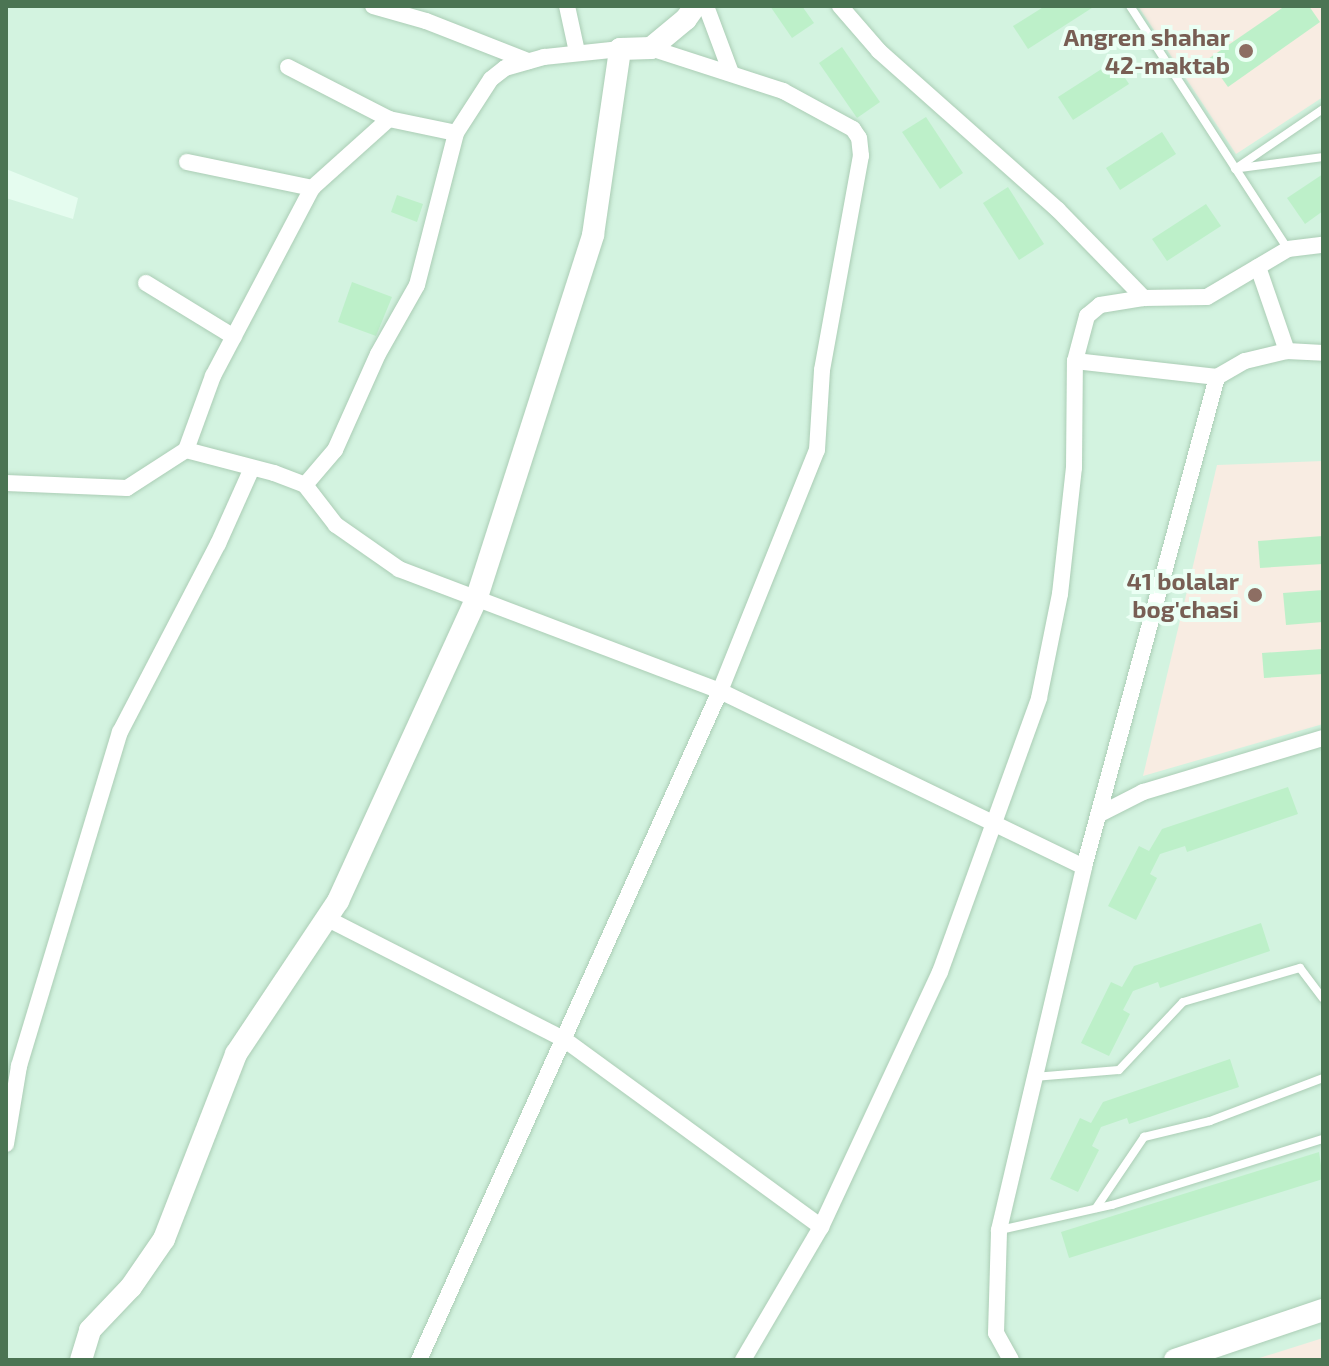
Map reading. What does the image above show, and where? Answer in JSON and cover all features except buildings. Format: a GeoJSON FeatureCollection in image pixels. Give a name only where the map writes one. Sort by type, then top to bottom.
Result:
{"type":"FeatureCollection","features":[{"type":"Feature","properties":{"kind":"street"},"geometry":{"type":"LineString","coordinates":[[373,6],[426,21],[528,61]]}},
{"type":"Feature","properties":{"kind":"street"},"geometry":{"type":"LineString","coordinates":[[567,6],[577,52]]}},
{"type":"Feature","properties":{"kind":"street"},"geometry":{"type":"LineString","coordinates":[[651,48],[686,19],[695,6]]}},
{"type":"Feature","properties":{"kind":"street"},"geometry":{"type":"LineString","coordinates":[[706,6],[731,73]]}},
{"type":"Feature","properties":{"kind":"street"},"geometry":{"type":"LineString","coordinates":[[840,6],[879,51],[1058,210],[1144,298]]}},
{"type":"Feature","properties":{"kind":"street"},"geometry":{"type":"LineString","coordinates":[[305,485],[335,450],[378,354],[417,285],[456,133],[491,79],[505,68],[577,52],[651,48],[783,91],[853,129],[862,151],[822,370],[817,450],[720,691],[419,1360]]}},
{"type":"Feature","properties":{"kind":"street"},"geometry":{"type":"LineString","coordinates":[[81,1360],[90,1330],[131,1287],[164,1239],[236,1054],[338,901],[477,597],[593,235],[620,49]]}},
{"type":"Feature","properties":{"kind":"street"},"geometry":{"type":"LineString","coordinates":[[288,67],[389,119],[456,133]]}},
{"type":"Feature","properties":{"kind":"street"},"geometry":{"type":"LineString","coordinates":[[6,483],[127,488],[186,450],[213,376],[312,188],[389,119]]}},
{"type":"Feature","properties":{"kind":"street"},"geometry":{"type":"LineString","coordinates":[[187,162],[312,188]]}},
{"type":"Feature","properties":{"kind":"street"},"geometry":{"type":"LineString","coordinates":[[743,1360],[821,1227],[940,972],[1039,698],[1060,594],[1074,468],[1075,361],[1092,309],[1144,298],[1207,297],[1288,249],[1323,245]]}},
{"type":"Feature","properties":{"kind":"street"},"geometry":{"type":"LineString","coordinates":[[1258,267],[1287,351]]}},
{"type":"Feature","properties":{"kind":"street"},"geometry":{"type":"LineString","coordinates":[[146,283],[234,337]]}},
{"type":"Feature","properties":{"kind":"street"},"geometry":{"type":"LineString","coordinates":[[1075,361],[1217,377],[1245,361],[1287,351],[1323,353]]}},
{"type":"Feature","properties":{"kind":"street"},"geometry":{"type":"LineString","coordinates":[[1011,1360],[996,1333],[999,1230],[1084,867],[1217,377]]}},
{"type":"Feature","properties":{"kind":"street"},"geometry":{"type":"LineString","coordinates":[[186,450],[305,485],[336,525],[399,569],[720,691],[1084,867]]}},
{"type":"Feature","properties":{"kind":"street"},"geometry":{"type":"LineString","coordinates":[[6,1144],[19,1066],[120,732],[218,544],[252,468]]}},
{"type":"Feature","properties":{"kind":"street"},"geometry":{"type":"LineString","coordinates":[[1098,815],[1143,792],[1323,738]]}},
{"type":"Feature","properties":{"kind":"street"},"geometry":{"type":"LineString","coordinates":[[326,918],[565,1040],[821,1227]]}},
{"type":"Feature","properties":{"kind":"street"},"geometry":{"type":"LineString","coordinates":[[1175,1360],[1323,1310]]}},
{"type":"Feature","properties":{"kind":"lane"},"geometry":{"type":"LineString","coordinates":[[1130,6],[1288,249]]}},
{"type":"Feature","properties":{"kind":"lane"},"geometry":{"type":"LineString","coordinates":[[1235,169],[1323,109]]}},
{"type":"Feature","properties":{"kind":"lane"},"geometry":{"type":"LineString","coordinates":[[1235,169],[1323,157]]}},
{"type":"Feature","properties":{"kind":"lane"},"geometry":{"type":"LineString","coordinates":[[1033,1077],[1119,1070],[1183,1002],[1300,968],[1323,998]]}},
{"type":"Feature","properties":{"kind":"lane"},"geometry":{"type":"LineString","coordinates":[[1096,1209],[1144,1137],[1210,1121],[1323,1078]]}},
{"type":"Feature","properties":{"kind":"lane"},"geometry":{"type":"LineString","coordinates":[[999,1230],[1096,1209],[1323,1139]]}},
{"type":"Feature","properties":{"kind":"shaded area"},"geometry":{"type":"Polygon","coordinates":[[[6,6],[1323,6],[1323,1360],[6,1360],[6,198],[73,219],[78,198],[6,169],[6,6]]]}},
{"type":"Feature","properties":{"kind":"shaded area","name":"Angren shahar 42-maktab"},"geometry":{"type":"Polygon","coordinates":[[[1138,6],[1323,6],[1323,97],[1236,154],[1138,6]]]}},
{"type":"Feature","properties":{"kind":"shaded area","name":"41 bolalar bog'chasi"},"geometry":{"type":"Polygon","coordinates":[[[1323,461],[1323,724],[1143,776],[1217,465],[1323,461]]]}},
{"type":"Feature","properties":{"kind":"shaded area"},"geometry":{"type":"Polygon","coordinates":[[[1323,1338],[1323,1360],[1253,1360],[1323,1338]]]}},
{"type":"Feature","properties":{"kind":"place","name":"Angren shahar 42-maktab"},"geometry":{"type":"Point","coordinates":[1246,51]}},
{"type":"Feature","properties":{"kind":"place","name":"41 bolalar bog'chasi"},"geometry":{"type":"Point","coordinates":[1255,595]}}]}
